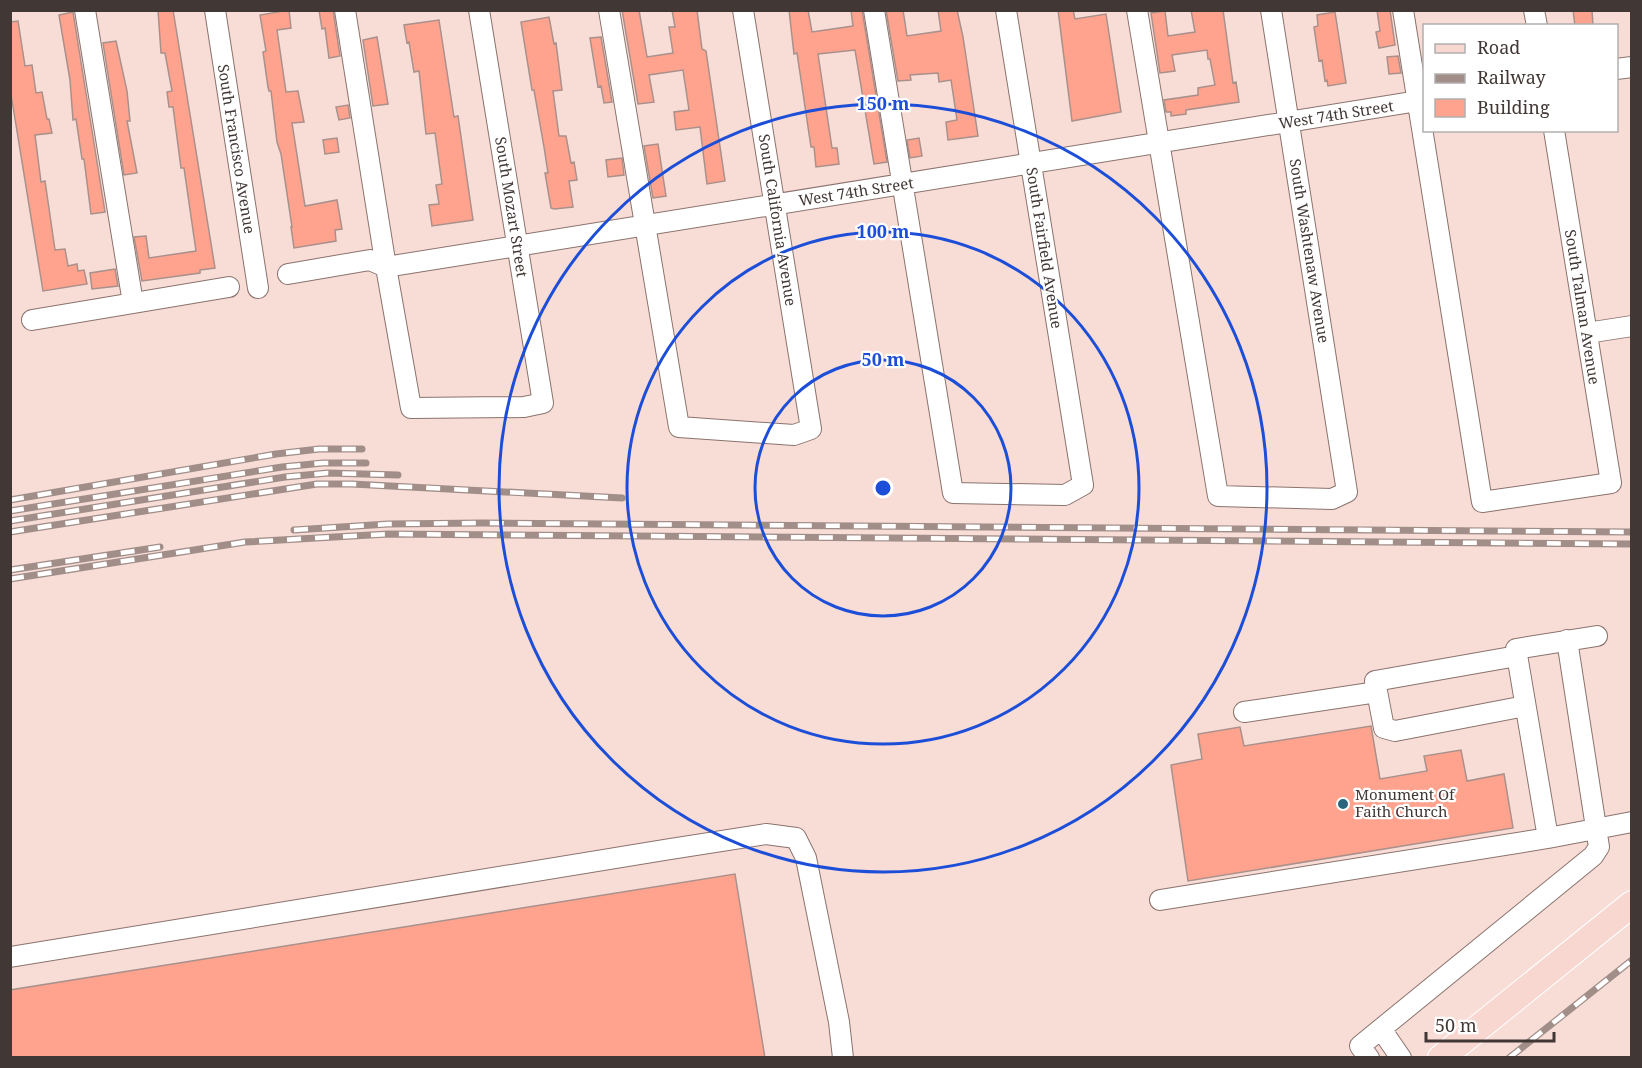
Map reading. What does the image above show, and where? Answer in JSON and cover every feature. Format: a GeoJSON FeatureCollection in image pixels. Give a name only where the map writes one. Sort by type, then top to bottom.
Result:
{"type":"FeatureCollection","features":[{"type":"Feature","properties":{"kind":"main road"},"geometry":{"type":"LineString","coordinates":[[1441,1058],[1632,904]]}},
{"type":"Feature","properties":{"kind":"street"},"geometry":{"type":"LineString","coordinates":[[85,10],[133,303]]}},
{"type":"Feature","properties":{"kind":"street","name":"South Francisco Avenue"},"geometry":{"type":"LineString","coordinates":[[214,10],[258,288]]}},
{"type":"Feature","properties":{"kind":"street"},"geometry":{"type":"LineString","coordinates":[[345,10],[386,267]]}},
{"type":"Feature","properties":{"kind":"street","name":"South Mozart Street"},"geometry":{"type":"LineString","coordinates":[[386,267],[411,408],[524,407],[543,403],[479,10]]}},
{"type":"Feature","properties":{"kind":"street"},"geometry":{"type":"LineString","coordinates":[[609,10],[646,226]]}},
{"type":"Feature","properties":{"kind":"street","name":"South California Avenue"},"geometry":{"type":"LineString","coordinates":[[646,226],[679,427],[794,435],[811,429],[743,10]]}},
{"type":"Feature","properties":{"kind":"street"},"geometry":{"type":"LineString","coordinates":[[874,10],[902,184]]}},
{"type":"Feature","properties":{"kind":"street","name":"South Fairfield Avenue"},"geometry":{"type":"LineString","coordinates":[[902,184],[953,493],[1065,495],[1083,485],[1006,10]]}},
{"type":"Feature","properties":{"kind":"street"},"geometry":{"type":"LineString","coordinates":[[1137,10],[1159,143]]}},
{"type":"Feature","properties":{"kind":"street","name":"South Washtenaw Avenue"},"geometry":{"type":"LineString","coordinates":[[1159,143],[1218,496],[1332,499],[1347,492],[1271,10]]}},
{"type":"Feature","properties":{"kind":"street"},"geometry":{"type":"LineString","coordinates":[[1403,10],[1421,101]]}},
{"type":"Feature","properties":{"kind":"street","name":"West 74th Street"},"geometry":{"type":"LineString","coordinates":[[288,274],[370,260],[386,267],[1421,101]]}},
{"type":"Feature","properties":{"kind":"street","name":"South Talman Avenue"},"geometry":{"type":"LineString","coordinates":[[1426,132],[1482,502],[1611,483],[1554,132]]}},
{"type":"Feature","properties":{"kind":"street"},"geometry":{"type":"LineString","coordinates":[[32,320],[229,286]]}},
{"type":"Feature","properties":{"kind":"street"},"geometry":{"type":"LineString","coordinates":[[1587,333],[1632,326]]}},
{"type":"Feature","properties":{"kind":"street"},"geometry":{"type":"LineString","coordinates":[[1548,838],[1516,649],[1597,636]]}},
{"type":"Feature","properties":{"kind":"street"},"geometry":{"type":"LineString","coordinates":[[1365,1052],[1381,1029],[1593,856],[1599,847],[1566,640]]}},
{"type":"Feature","properties":{"kind":"street"},"geometry":{"type":"LineString","coordinates":[[1517,656],[1375,681],[1384,729],[1395,731],[1525,706]]}},
{"type":"Feature","properties":{"kind":"street"},"geometry":{"type":"LineString","coordinates":[[1244,712],[1377,692]]}},
{"type":"Feature","properties":{"kind":"street"},"geometry":{"type":"LineString","coordinates":[[1160,900],[1548,838],[1632,822]]}},
{"type":"Feature","properties":{"kind":"street"},"geometry":{"type":"LineString","coordinates":[[10,957],[324,907],[558,866],[766,834],[796,838],[806,858],[839,1022],[843,1058]]}},
{"type":"Feature","properties":{"kind":"street"},"geometry":{"type":"LineString","coordinates":[[1381,1029],[1401,1058]]}},
{"type":"Feature","properties":{"kind":"building"},"geometry":{"type":"Polygon","coordinates":[[[158,10],[173,10],[215,268],[200,270],[200,273],[142,281],[134,237],[146,236],[149,258],[196,251],[173,107],[169,107],[167,92],[172,91],[165,53],[161,53],[158,10]]]}},
{"type":"Feature","properties":{"kind":"building"},"geometry":{"type":"Polygon","coordinates":[[[289,10],[291,28],[277,30],[286,92],[298,91],[304,122],[292,123],[305,206],[337,200],[342,229],[335,230],[336,241],[294,248],[271,91],[268,87],[263,52],[266,51],[260,15],[289,10]]]}},
{"type":"Feature","properties":{"kind":"building"},"geometry":{"type":"Polygon","coordinates":[[[319,10],[333,10],[340,56],[329,58],[325,28],[322,29],[319,10]]]}},
{"type":"Feature","properties":{"kind":"building"},"geometry":{"type":"Polygon","coordinates":[[[622,10],[639,10],[647,57],[673,53],[669,27],[675,27],[672,10],[697,10],[702,49],[706,51],[725,181],[707,184],[700,127],[676,130],[674,112],[689,110],[683,70],[649,75],[654,102],[638,104],[622,10]]]}},
{"type":"Feature","properties":{"kind":"building"},"geometry":{"type":"Polygon","coordinates":[[[789,10],[808,10],[812,32],[853,26],[851,10],[862,10],[887,162],[874,164],[855,50],[818,54],[832,148],[837,148],[839,164],[816,167],[797,53],[794,54],[789,10]]]}},
{"type":"Feature","properties":{"kind":"building"},"geometry":{"type":"Polygon","coordinates":[[[886,10],[903,10],[907,36],[941,31],[938,10],[957,10],[978,136],[948,140],[946,122],[957,120],[951,80],[939,82],[938,73],[910,75],[911,80],[898,81],[886,10]]]}},
{"type":"Feature","properties":{"kind":"building"},"geometry":{"type":"Polygon","coordinates":[[[1058,10],[1073,10],[1075,19],[1106,14],[1121,112],[1072,121],[1058,10]]]}},
{"type":"Feature","properties":{"kind":"building"},"geometry":{"type":"Polygon","coordinates":[[[1191,10],[1223,10],[1233,83],[1236,82],[1239,102],[1186,110],[1186,114],[1171,116],[1171,112],[1166,112],[1164,100],[1198,95],[1198,88],[1215,85],[1210,59],[1208,59],[1207,50],[1172,55],[1175,71],[1160,73],[1151,13],[1165,11],[1168,36],[1195,32],[1191,10]]]}},
{"type":"Feature","properties":{"kind":"building"},"geometry":{"type":"Polygon","coordinates":[[[1377,10],[1390,10],[1395,45],[1379,48],[1376,32],[1380,31],[1377,10]]]}},
{"type":"Feature","properties":{"kind":"building"},"geometry":{"type":"Polygon","coordinates":[[[1573,10],[1592,10],[1593,24],[1575,24],[1573,10]]]}},
{"type":"Feature","properties":{"kind":"building"},"geometry":{"type":"Polygon","coordinates":[[[73,12],[105,212],[91,214],[84,159],[82,159],[76,119],[73,120],[70,80],[59,15],[73,12]]]}},
{"type":"Feature","properties":{"kind":"building"},"geometry":{"type":"Polygon","coordinates":[[[1335,12],[1346,83],[1328,86],[1322,60],[1319,61],[1314,27],[1318,26],[1317,15],[1335,12]]]}},
{"type":"Feature","properties":{"kind":"building"},"geometry":{"type":"Polygon","coordinates":[[[549,17],[554,44],[556,43],[562,90],[553,91],[559,136],[566,136],[577,180],[569,181],[573,207],[554,209],[551,208],[545,173],[548,173],[544,147],[521,22],[549,17]]]}},
{"type":"Feature","properties":{"kind":"building"},"geometry":{"type":"Polygon","coordinates":[[[439,20],[454,117],[458,116],[473,220],[432,226],[429,205],[439,204],[436,185],[442,184],[435,133],[426,134],[419,71],[414,72],[404,25],[439,20]]]}},
{"type":"Feature","properties":{"kind":"building"},"geometry":{"type":"Polygon","coordinates":[[[18,21],[25,66],[32,65],[36,93],[42,92],[52,133],[35,135],[41,182],[45,181],[55,250],[65,249],[68,266],[77,264],[78,271],[84,270],[87,284],[43,291],[10,88],[10,22],[18,21]]]}},
{"type":"Feature","properties":{"kind":"building"},"geometry":{"type":"Polygon","coordinates":[[[377,37],[388,104],[373,106],[363,40],[377,37]]]}},
{"type":"Feature","properties":{"kind":"building"},"geometry":{"type":"Polygon","coordinates":[[[601,37],[612,102],[604,103],[601,86],[598,87],[590,38],[601,37]]]}},
{"type":"Feature","properties":{"kind":"building"},"geometry":{"type":"Polygon","coordinates":[[[116,41],[127,91],[130,121],[127,121],[137,173],[124,175],[103,43],[116,41]]]}},
{"type":"Feature","properties":{"kind":"building"},"geometry":{"type":"Polygon","coordinates":[[[1398,56],[1401,73],[1389,74],[1387,57],[1398,56]]]}},
{"type":"Feature","properties":{"kind":"building"},"geometry":{"type":"Polygon","coordinates":[[[348,105],[350,118],[339,120],[336,107],[348,105]]]}},
{"type":"Feature","properties":{"kind":"building"},"geometry":{"type":"Polygon","coordinates":[[[337,138],[339,152],[325,154],[323,140],[337,138]]]}},
{"type":"Feature","properties":{"kind":"building"},"geometry":{"type":"Polygon","coordinates":[[[919,138],[922,156],[910,158],[907,140],[919,138]]]}},
{"type":"Feature","properties":{"kind":"building"},"geometry":{"type":"Polygon","coordinates":[[[658,144],[666,196],[653,198],[644,146],[658,144]]]}},
{"type":"Feature","properties":{"kind":"building"},"geometry":{"type":"Polygon","coordinates":[[[622,158],[624,175],[608,177],[606,160],[622,158]]]}},
{"type":"Feature","properties":{"kind":"building"},"geometry":{"type":"Polygon","coordinates":[[[115,269],[118,286],[92,289],[90,273],[115,269]]]}},
{"type":"Feature","properties":{"kind":"building","name":"Monument Of Faith Church"},"geometry":{"type":"Polygon","coordinates":[[[1371,726],[1380,779],[1427,771],[1424,756],[1461,750],[1467,781],[1504,774],[1513,828],[1188,881],[1171,765],[1202,759],[1198,734],[1240,727],[1244,746],[1371,726]]]}},
{"type":"Feature","properties":{"kind":"building"},"geometry":{"type":"Polygon","coordinates":[[[735,874],[765,1058],[10,1058],[10,990],[735,874]]]}},
{"type":"Feature","properties":{"kind":"railway"},"geometry":{"type":"LineString","coordinates":[[10,500],[276,454],[319,449],[362,449]]}},
{"type":"Feature","properties":{"kind":"railway"},"geometry":{"type":"LineString","coordinates":[[10,511],[282,467],[323,463],[366,463]]}},
{"type":"Feature","properties":{"kind":"railway"},"geometry":{"type":"LineString","coordinates":[[10,521],[285,477],[328,473],[398,475]]}},
{"type":"Feature","properties":{"kind":"railway"},"geometry":{"type":"LineString","coordinates":[[10,532],[317,484],[622,498]]}},
{"type":"Feature","properties":{"kind":"railway"},"geometry":{"type":"LineString","coordinates":[[294,530],[388,524],[482,523],[1632,532]]}},
{"type":"Feature","properties":{"kind":"railway"},"geometry":{"type":"LineString","coordinates":[[10,579],[245,542],[388,534],[1632,544]]}},
{"type":"Feature","properties":{"kind":"railway"},"geometry":{"type":"LineString","coordinates":[[10,570],[160,547]]}},
{"type":"Feature","properties":{"kind":"railway"},"geometry":{"type":"LineString","coordinates":[[1509,1058],[1632,960]]}},
{"type":"Feature","properties":{"kind":"place","name":"Monument Of Faith Church"},"geometry":{"type":"Point","coordinates":[1343,804]}}]}
